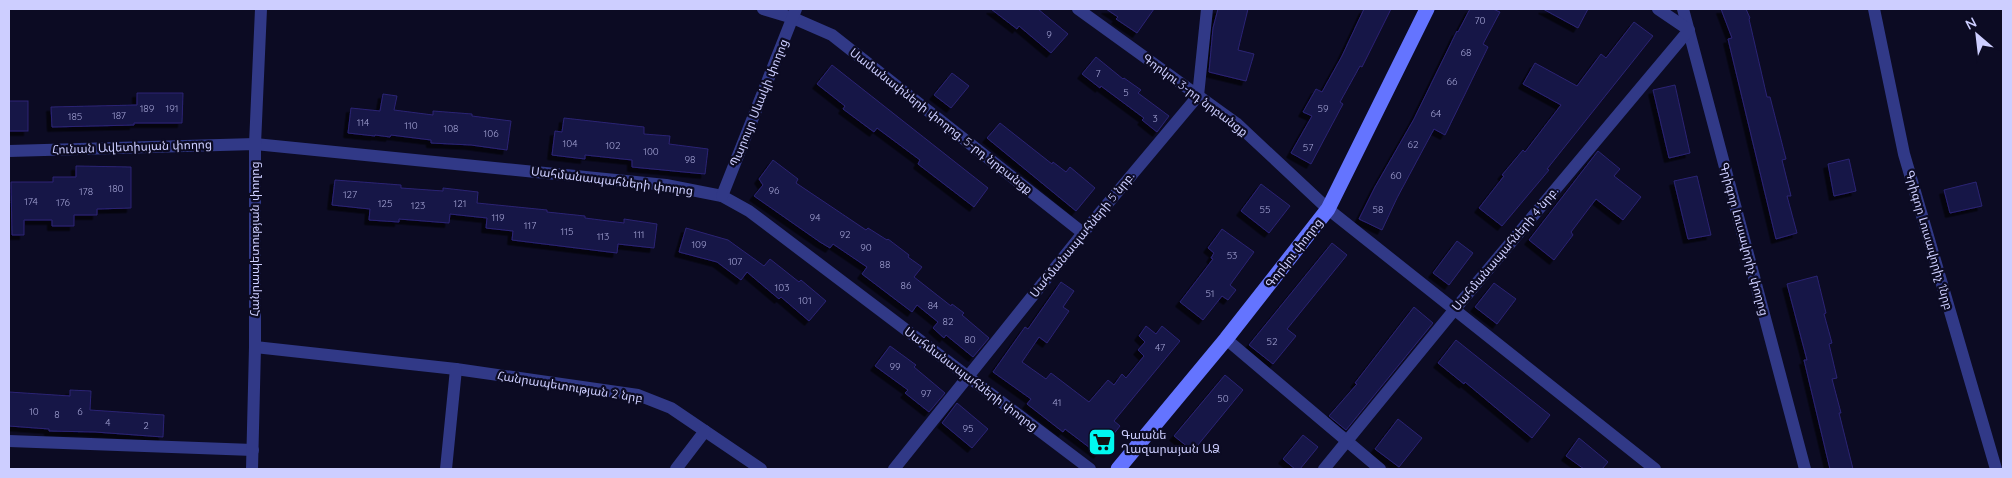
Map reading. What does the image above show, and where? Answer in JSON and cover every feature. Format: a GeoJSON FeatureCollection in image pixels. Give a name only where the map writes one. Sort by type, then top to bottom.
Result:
{"type":"FeatureCollection","features":[{"type":"Feature","properties":{"kind":"street","name":"Հանրապետության փողոց"},"geometry":{"type":"LineString","coordinates":[[252,469],[255,347],[255,144],[261,9]]}},
{"type":"Feature","properties":{"kind":"street","name":"Սամանափների փողոց, 5-րդ նրբանցք"},"geometry":{"type":"LineString","coordinates":[[763,9],[795,13],[832,35],[1083,233]]}},
{"type":"Feature","properties":{"kind":"street","name":"Գորկու 3-րդ նրբանցք"},"geometry":{"type":"LineString","coordinates":[[1078,9],[1236,123],[1328,209],[1655,469]]}},
{"type":"Feature","properties":{"kind":"street"},"geometry":{"type":"LineString","coordinates":[[1198,96],[1207,9]]}},
{"type":"Feature","properties":{"kind":"street","name":"Գորկու փողոց"},"geometry":{"type":"LineString","coordinates":[[1118,469],[1226,339],[1328,209],[1428,9]]}},
{"type":"Feature","properties":{"kind":"street"},"geometry":{"type":"LineString","coordinates":[[1658,9],[1689,30]]}},
{"type":"Feature","properties":{"kind":"street","name":"Գրիգոր Լուսավորիչ փողոց"},"geometry":{"type":"LineString","coordinates":[[1683,9],[1805,469]]}},
{"type":"Feature","properties":{"kind":"street","name":"Գրիգոր Լուսավորիչ 1նրբ"},"geometry":{"type":"LineString","coordinates":[[1874,9],[1904,154],[1996,469]]}},
{"type":"Feature","properties":{"kind":"street","name":"Պարույր Սևակի փողոց"},"geometry":{"type":"LineString","coordinates":[[722,196],[795,13]]}},
{"type":"Feature","properties":{"kind":"street","name":"Սահմանապահների 4 նրբ."},"geometry":{"type":"LineString","coordinates":[[1324,469],[1455,309],[1689,30]]}},
{"type":"Feature","properties":{"kind":"street","name":"Սահմանապահների 5 նրբ."},"geometry":{"type":"LineString","coordinates":[[894,469],[1083,233],[1198,96]]}},
{"type":"Feature","properties":{"kind":"street","name":"Հունան Ավետիսյան փողոց"},"geometry":{"type":"LineString","coordinates":[[9,151],[255,144]]}},
{"type":"Feature","properties":{"kind":"street","name":"Սահմանապահների փողոց"},"geometry":{"type":"LineString","coordinates":[[255,144],[666,185],[722,196],[749,211],[1090,469]]}},
{"type":"Feature","properties":{"kind":"street"},"geometry":{"type":"LineString","coordinates":[[1226,339],[1380,469]]}},
{"type":"Feature","properties":{"kind":"street","name":"Հանրապետության 2 նրբ"},"geometry":{"type":"LineString","coordinates":[[255,347],[456,369],[638,395],[671,408],[761,469]]}},
{"type":"Feature","properties":{"kind":"street"},"geometry":{"type":"LineString","coordinates":[[446,469],[456,369]]}},
{"type":"Feature","properties":{"kind":"street"},"geometry":{"type":"LineString","coordinates":[[676,469],[705,431]]}},
{"type":"Feature","properties":{"kind":"street"},"geometry":{"type":"LineString","coordinates":[[9,440],[253,450]]}},
{"type":"Feature","properties":{"kind":"building"},"geometry":{"type":"Polygon","coordinates":[[[991,9],[1038,9],[1068,34],[1051,53],[1019,26],[1017,29],[991,9]]]}},
{"type":"Feature","properties":{"kind":"building"},"geometry":{"type":"Polygon","coordinates":[[[1106,9],[1154,9],[1137,33],[1116,19],[1118,17],[1106,9]]]}},
{"type":"Feature","properties":{"kind":"building"},"geometry":{"type":"Polygon","coordinates":[[[1218,9],[1248,9],[1238,50],[1254,54],[1246,81],[1209,72],[1213,28],[1218,9]]]}},
{"type":"Feature","properties":{"kind":"building"},"geometry":{"type":"Polygon","coordinates":[[[1364,9],[1391,9],[1362,67],[1360,66],[1340,102],[1343,104],[1311,164],[1291,153],[1312,116],[1303,112],[1316,89],[1322,92],[1342,56],[1364,9]]]}},
{"type":"Feature","properties":{"kind":"building"},"geometry":{"type":"Polygon","coordinates":[[[1470,9],[1493,9],[1500,12],[1483,44],[1488,47],[1445,135],[1434,129],[1382,230],[1359,219],[1414,119],[1457,31],[1470,9]]]}},
{"type":"Feature","properties":{"kind":"building"},"geometry":{"type":"Polygon","coordinates":[[[1543,9],[1588,9],[1578,28],[1543,9]]]}},
{"type":"Feature","properties":{"kind":"building"},"geometry":{"type":"Polygon","coordinates":[[[1721,9],[1746,9],[1750,18],[1767,97],[1770,97],[1786,159],[1782,160],[1791,196],[1787,196],[1797,233],[1776,239],[1728,39],[1732,38],[1721,9]]]}},
{"type":"Feature","properties":{"kind":"building"},"geometry":{"type":"Polygon","coordinates":[[[1634,22],[1653,36],[1547,169],[1549,170],[1502,226],[1479,208],[1504,176],[1502,175],[1523,150],[1525,152],[1561,105],[1523,84],[1535,63],[1577,86],[1601,54],[1606,58],[1634,22]]]}},
{"type":"Feature","properties":{"kind":"building"},"geometry":{"type":"Polygon","coordinates":[[[1096,57],[1123,79],[1141,90],[1138,93],[1169,116],[1157,132],[1142,120],[1144,118],[1082,74],[1096,57]]]}},
{"type":"Feature","properties":{"kind":"building"},"geometry":{"type":"Polygon","coordinates":[[[832,65],[988,188],[974,207],[918,164],[920,160],[877,128],[874,132],[843,109],[845,106],[817,84],[832,65]]]}},
{"type":"Feature","properties":{"kind":"building"},"geometry":{"type":"Polygon","coordinates":[[[952,73],[969,86],[951,108],[934,95],[952,73]]]}},
{"type":"Feature","properties":{"kind":"building"},"geometry":{"type":"Polygon","coordinates":[[[1675,85],[1690,153],[1669,158],[1653,90],[1675,85]]]}},
{"type":"Feature","properties":{"kind":"building"},"geometry":{"type":"Polygon","coordinates":[[[137,93],[183,93],[182,123],[52,127],[51,107],[137,105],[137,93]]]}},
{"type":"Feature","properties":{"kind":"building"},"geometry":{"type":"Polygon","coordinates":[[[383,94],[397,96],[394,110],[433,115],[433,111],[472,114],[472,116],[511,121],[507,150],[471,145],[431,143],[431,140],[391,135],[390,137],[348,133],[351,108],[380,111],[383,94]]]}},
{"type":"Feature","properties":{"kind":"building"},"geometry":{"type":"Polygon","coordinates":[[[9,101],[28,101],[28,131],[9,131],[9,101]]]}},
{"type":"Feature","properties":{"kind":"building"},"geometry":{"type":"Polygon","coordinates":[[[564,118],[644,127],[644,134],[670,136],[669,144],[708,149],[705,174],[632,167],[632,160],[585,155],[585,159],[552,155],[555,131],[562,132],[564,118]]]}},
{"type":"Feature","properties":{"kind":"building"},"geometry":{"type":"Polygon","coordinates":[[[1000,123],[1052,164],[1053,162],[1066,172],[1070,167],[1095,188],[1076,211],[987,138],[1000,123]]]}},
{"type":"Feature","properties":{"kind":"building"},"geometry":{"type":"Polygon","coordinates":[[[1598,151],[1620,169],[1614,176],[1641,197],[1623,220],[1596,199],[1571,232],[1573,235],[1554,260],[1529,240],[1598,151]]]}},
{"type":"Feature","properties":{"kind":"building"},"geometry":{"type":"Polygon","coordinates":[[[1849,159],[1856,191],[1834,196],[1828,164],[1849,159]]]}},
{"type":"Feature","properties":{"kind":"building"},"geometry":{"type":"Polygon","coordinates":[[[773,160],[798,179],[796,183],[866,230],[868,228],[888,239],[922,267],[914,277],[951,306],[952,304],[964,313],[962,315],[989,338],[973,357],[946,335],[944,338],[933,328],[938,322],[917,305],[912,312],[862,274],[867,267],[833,244],[830,248],[820,242],[754,196],[763,185],[759,179],[773,160]]]}},
{"type":"Feature","properties":{"kind":"building"},"geometry":{"type":"Polygon","coordinates":[[[76,166],[131,167],[131,208],[97,209],[97,215],[74,215],[74,226],[52,226],[52,220],[24,220],[24,235],[12,235],[11,182],[53,182],[53,177],[76,177],[76,166]]]}},
{"type":"Feature","properties":{"kind":"building"},"geometry":{"type":"Polygon","coordinates":[[[1697,176],[1711,235],[1688,239],[1674,181],[1697,176]]]}},
{"type":"Feature","properties":{"kind":"building"},"geometry":{"type":"Polygon","coordinates":[[[335,180],[401,185],[401,188],[443,191],[443,188],[478,192],[477,203],[547,210],[547,212],[624,223],[624,219],[657,224],[654,248],[618,244],[617,253],[512,240],[513,231],[486,228],[487,218],[450,214],[449,223],[399,219],[399,222],[369,220],[370,209],[332,205],[335,180]]]}},
{"type":"Feature","properties":{"kind":"building"},"geometry":{"type":"Polygon","coordinates":[[[1976,182],[1982,206],[1950,213],[1944,190],[1976,182]]]}},
{"type":"Feature","properties":{"kind":"building"},"geometry":{"type":"Polygon","coordinates":[[[1261,184],[1290,206],[1269,233],[1241,211],[1261,184]]]}},
{"type":"Feature","properties":{"kind":"building"},"geometry":{"type":"Polygon","coordinates":[[[686,228],[728,240],[764,266],[770,259],[799,282],[801,280],[826,301],[809,321],[747,272],[741,280],[717,262],[679,252],[686,228]]]}},
{"type":"Feature","properties":{"kind":"building"},"geometry":{"type":"Polygon","coordinates":[[[1222,229],[1254,252],[1230,285],[1236,290],[1228,300],[1222,296],[1203,320],[1180,302],[1213,259],[1211,258],[1214,253],[1208,248],[1222,229]]]}},
{"type":"Feature","properties":{"kind":"building"},"geometry":{"type":"Polygon","coordinates":[[[1457,241],[1473,253],[1449,285],[1433,273],[1457,241]]]}},
{"type":"Feature","properties":{"kind":"building"},"geometry":{"type":"Polygon","coordinates":[[[1332,243],[1347,255],[1287,329],[1296,336],[1273,364],[1249,345],[1332,243]]]}},
{"type":"Feature","properties":{"kind":"building"},"geometry":{"type":"Polygon","coordinates":[[[1817,276],[1832,343],[1829,344],[1837,378],[1832,379],[1853,469],[1830,469],[1804,360],[1807,360],[1787,284],[1817,276]]]}},
{"type":"Feature","properties":{"kind":"building"},"geometry":{"type":"Polygon","coordinates":[[[1061,282],[1074,291],[1063,307],[1069,311],[1047,343],[1039,337],[1022,362],[1046,379],[1051,373],[1089,402],[1108,380],[1114,385],[1122,374],[1126,378],[1144,356],[1138,350],[1145,342],[1139,336],[1146,326],[1156,334],[1162,326],[1180,341],[1114,421],[1120,426],[1098,454],[1065,429],[1063,432],[1027,404],[1031,399],[993,372],[1025,327],[1028,329],[1061,282]]]}},
{"type":"Feature","properties":{"kind":"building"},"geometry":{"type":"Polygon","coordinates":[[[1494,283],[1516,299],[1497,324],[1475,307],[1494,283]]]}},
{"type":"Feature","properties":{"kind":"building"},"geometry":{"type":"Polygon","coordinates":[[[1414,307],[1433,323],[1346,430],[1329,416],[1357,384],[1355,383],[1414,307]]]}},
{"type":"Feature","properties":{"kind":"building"},"geometry":{"type":"Polygon","coordinates":[[[1456,340],[1550,415],[1532,438],[1465,382],[1464,384],[1438,363],[1456,340]]]}},
{"type":"Feature","properties":{"kind":"building"},"geometry":{"type":"Polygon","coordinates":[[[890,346],[916,365],[914,367],[945,393],[929,412],[905,393],[908,390],[875,366],[890,346]]]}},
{"type":"Feature","properties":{"kind":"building"},"geometry":{"type":"Polygon","coordinates":[[[1225,375],[1243,390],[1193,451],[1174,436],[1225,375]]]}},
{"type":"Feature","properties":{"kind":"building"},"geometry":{"type":"Polygon","coordinates":[[[70,390],[91,391],[90,410],[164,415],[163,437],[49,431],[49,429],[9,426],[9,392],[70,396],[70,390]]]}},
{"type":"Feature","properties":{"kind":"building"},"geometry":{"type":"Polygon","coordinates":[[[957,403],[988,429],[972,448],[942,423],[957,403]]]}},
{"type":"Feature","properties":{"kind":"building"},"geometry":{"type":"Polygon","coordinates":[[[1398,419],[1422,438],[1399,467],[1375,449],[1398,419]]]}},
{"type":"Feature","properties":{"kind":"building"},"geometry":{"type":"Polygon","coordinates":[[[1303,435],[1318,447],[1300,469],[1295,469],[1283,459],[1303,435]]]}},
{"type":"Feature","properties":{"kind":"building"},"geometry":{"type":"Polygon","coordinates":[[[1579,438],[1608,462],[1602,469],[1584,469],[1566,456],[1579,438]]]}},
{"type":"Feature","properties":{"kind":"place","name":"Գաանե Ղազարայան ԱՁ"},"geometry":{"type":"Point","coordinates":[1102,442]}}]}
